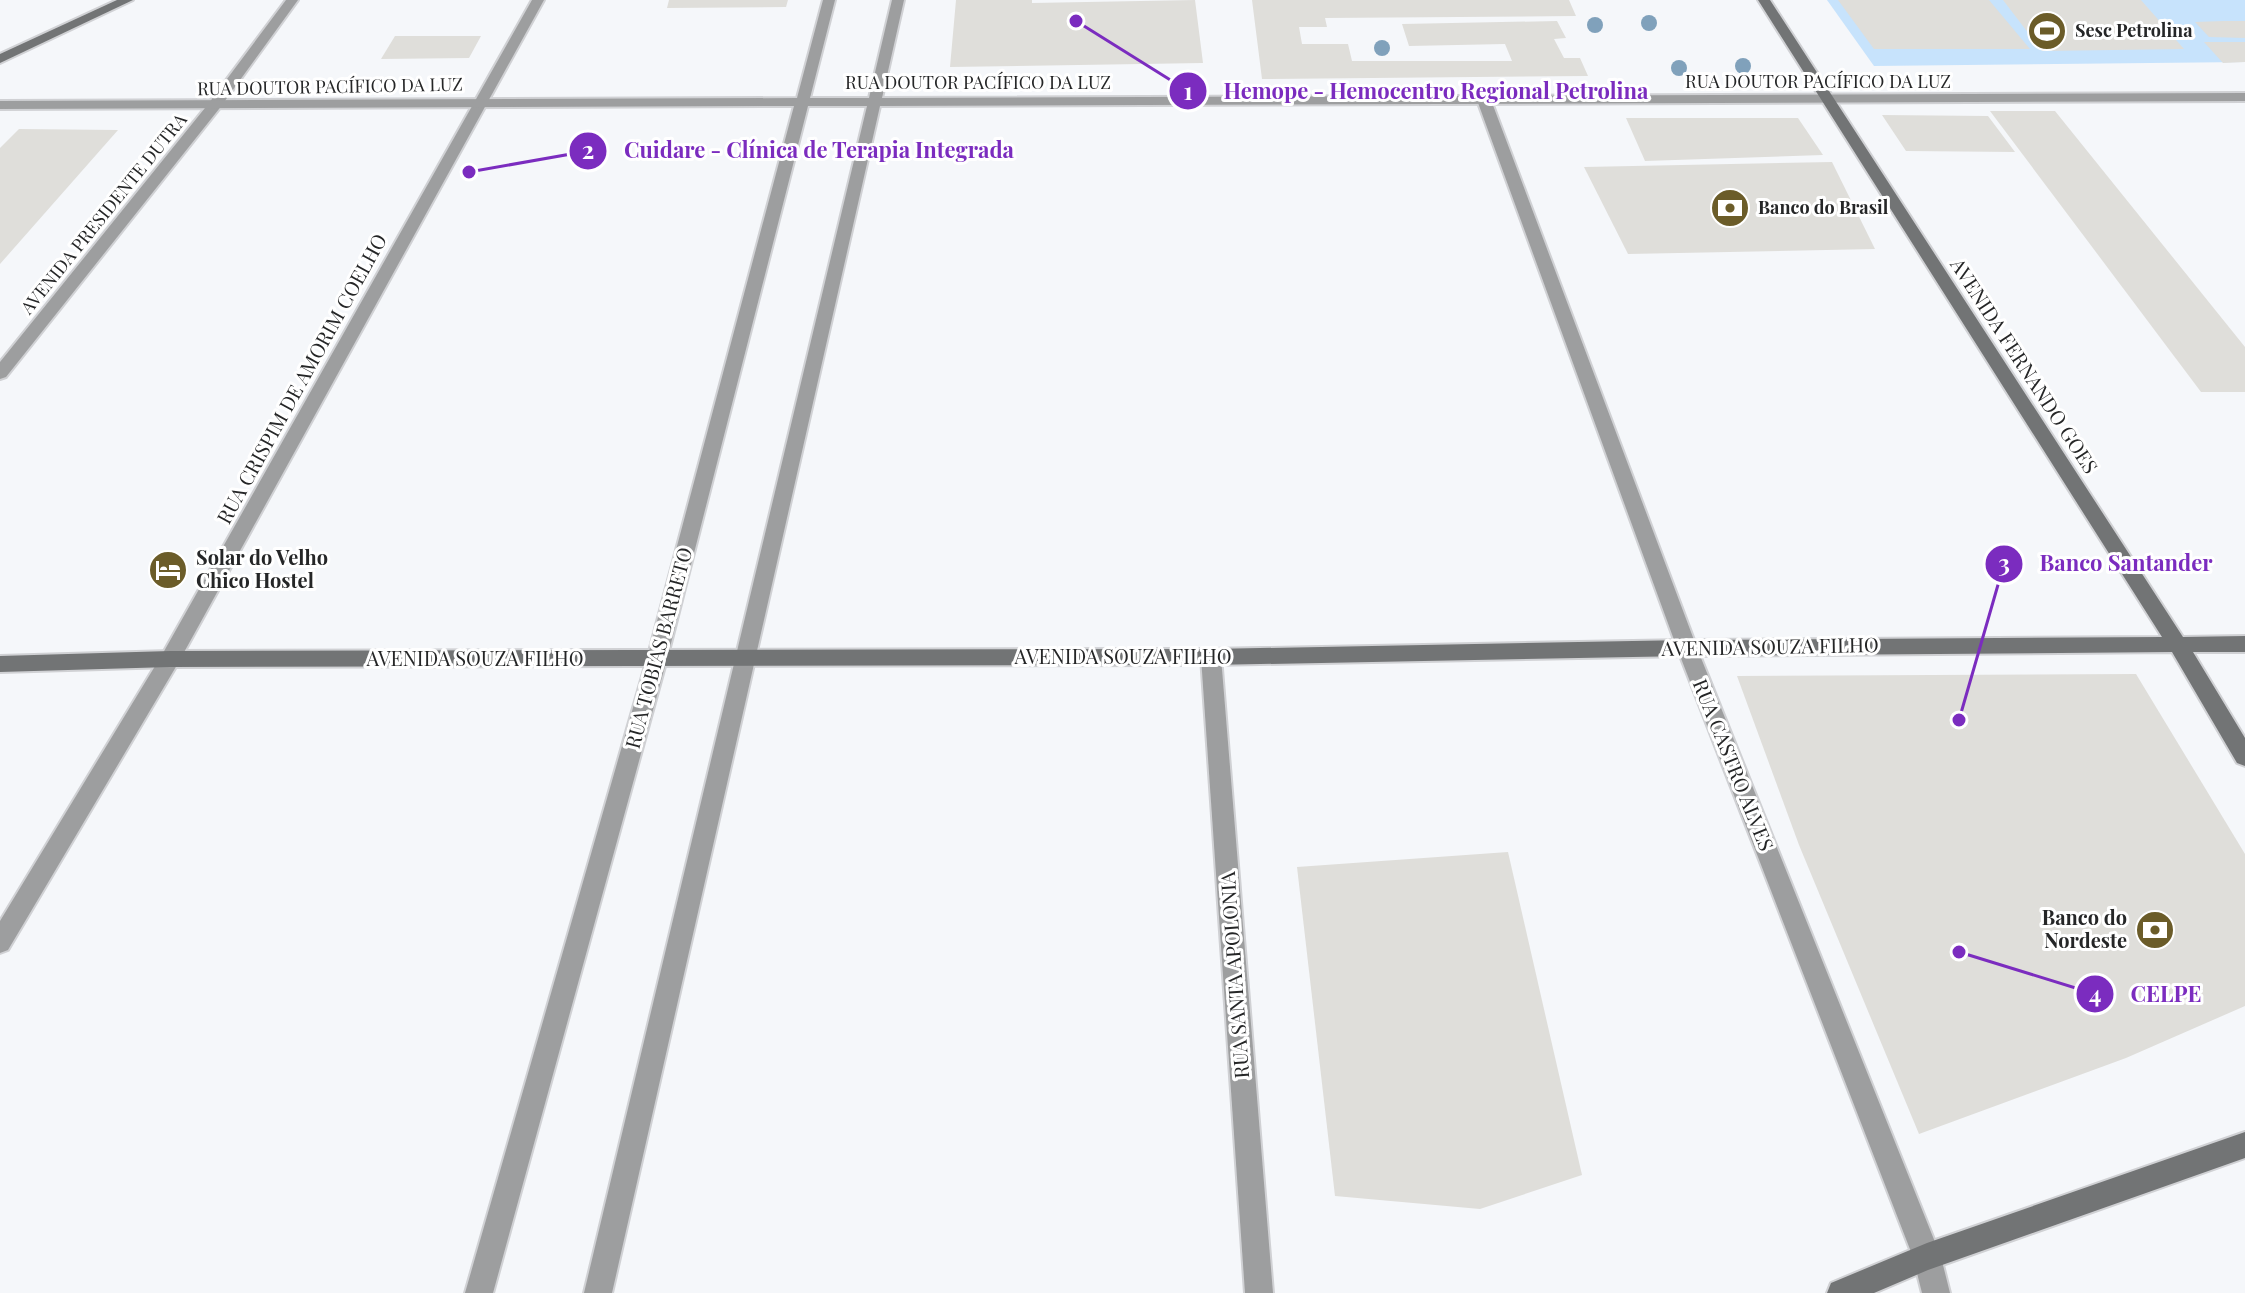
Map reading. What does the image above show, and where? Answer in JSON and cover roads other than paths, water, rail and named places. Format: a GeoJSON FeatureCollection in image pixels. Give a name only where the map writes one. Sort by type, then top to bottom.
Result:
{"type":"FeatureCollection","features":[{"type":"Feature","properties":{"kind":"main road"},"geometry":{"type":"LineString","coordinates":[[0,59],[127,0]]}},
{"type":"Feature","properties":{"kind":"main road","name":"AVENIDA FERNANDO GOES"},"geometry":{"type":"LineString","coordinates":[[1764,0],[2178,644],[2245,757]]}},
{"type":"Feature","properties":{"kind":"main road","name":"AVENIDA SOUZA FILHO"},"geometry":{"type":"LineString","coordinates":[[0,664],[170,659],[1211,657],[1687,648],[2245,644]]}},
{"type":"Feature","properties":{"kind":"main road"},"geometry":{"type":"LineString","coordinates":[[1841,1293],[1927,1257],[2245,1145]]}},
{"type":"Feature","properties":{"kind":"street","name":"AVENIDA PRESIDENTE DUTRA"},"geometry":{"type":"LineString","coordinates":[[0,373],[214,106],[292,0]]}},
{"type":"Feature","properties":{"kind":"street","name":"RUA CRISPIM DE AMORIM COELHO"},"geometry":{"type":"LineString","coordinates":[[0,942],[170,659],[538,0]]}},
{"type":"Feature","properties":{"kind":"street","name":"RUA TOBIAS BARRETO"},"geometry":{"type":"LineString","coordinates":[[479,1293],[657,659],[829,0]]}},
{"type":"Feature","properties":{"kind":"street"},"geometry":{"type":"LineString","coordinates":[[598,1293],[898,0]]}},
{"type":"Feature","properties":{"kind":"street","name":"RUA DOUTOR PACÍFICO DA LUZ"},"geometry":{"type":"LineString","coordinates":[[0,105],[2245,97]]}},
{"type":"Feature","properties":{"kind":"street","name":"RUA CASTRO ALVES"},"geometry":{"type":"LineString","coordinates":[[1484,100],[1687,648],[1927,1257],[1936,1293]]}},
{"type":"Feature","properties":{"kind":"street","name":"RUA SANTA APOLONIA"},"geometry":{"type":"LineString","coordinates":[[1211,657],[1259,1293]]}},
{"type":"Feature","properties":{"kind":"place","name":"Hemope - Hemocentro Regional Petrolina"},"geometry":{"type":"Point","coordinates":[1076,21]}},
{"type":"Feature","properties":{"kind":"place","name":"Sesc Petrolina"},"geometry":{"type":"Point","coordinates":[2047,31]}},
{"type":"Feature","properties":{"kind":"place","name":"Cuidare - Clínica de Terapia Integrada"},"geometry":{"type":"Point","coordinates":[469,172]}},
{"type":"Feature","properties":{"kind":"place","name":"Banco do Brasil"},"geometry":{"type":"Point","coordinates":[1730,208]}},
{"type":"Feature","properties":{"kind":"place","name":"Solar do Velho Chico Hostel"},"geometry":{"type":"Point","coordinates":[168,570]}},
{"type":"Feature","properties":{"kind":"place","name":"Banco Santander"},"geometry":{"type":"Point","coordinates":[1959,720]}},
{"type":"Feature","properties":{"kind":"place","name":"Banco do Nordeste"},"geometry":{"type":"Point","coordinates":[2155,930]}},
{"type":"Feature","properties":{"kind":"place","name":"CELPE"},"geometry":{"type":"Point","coordinates":[1959,952]}}]}
